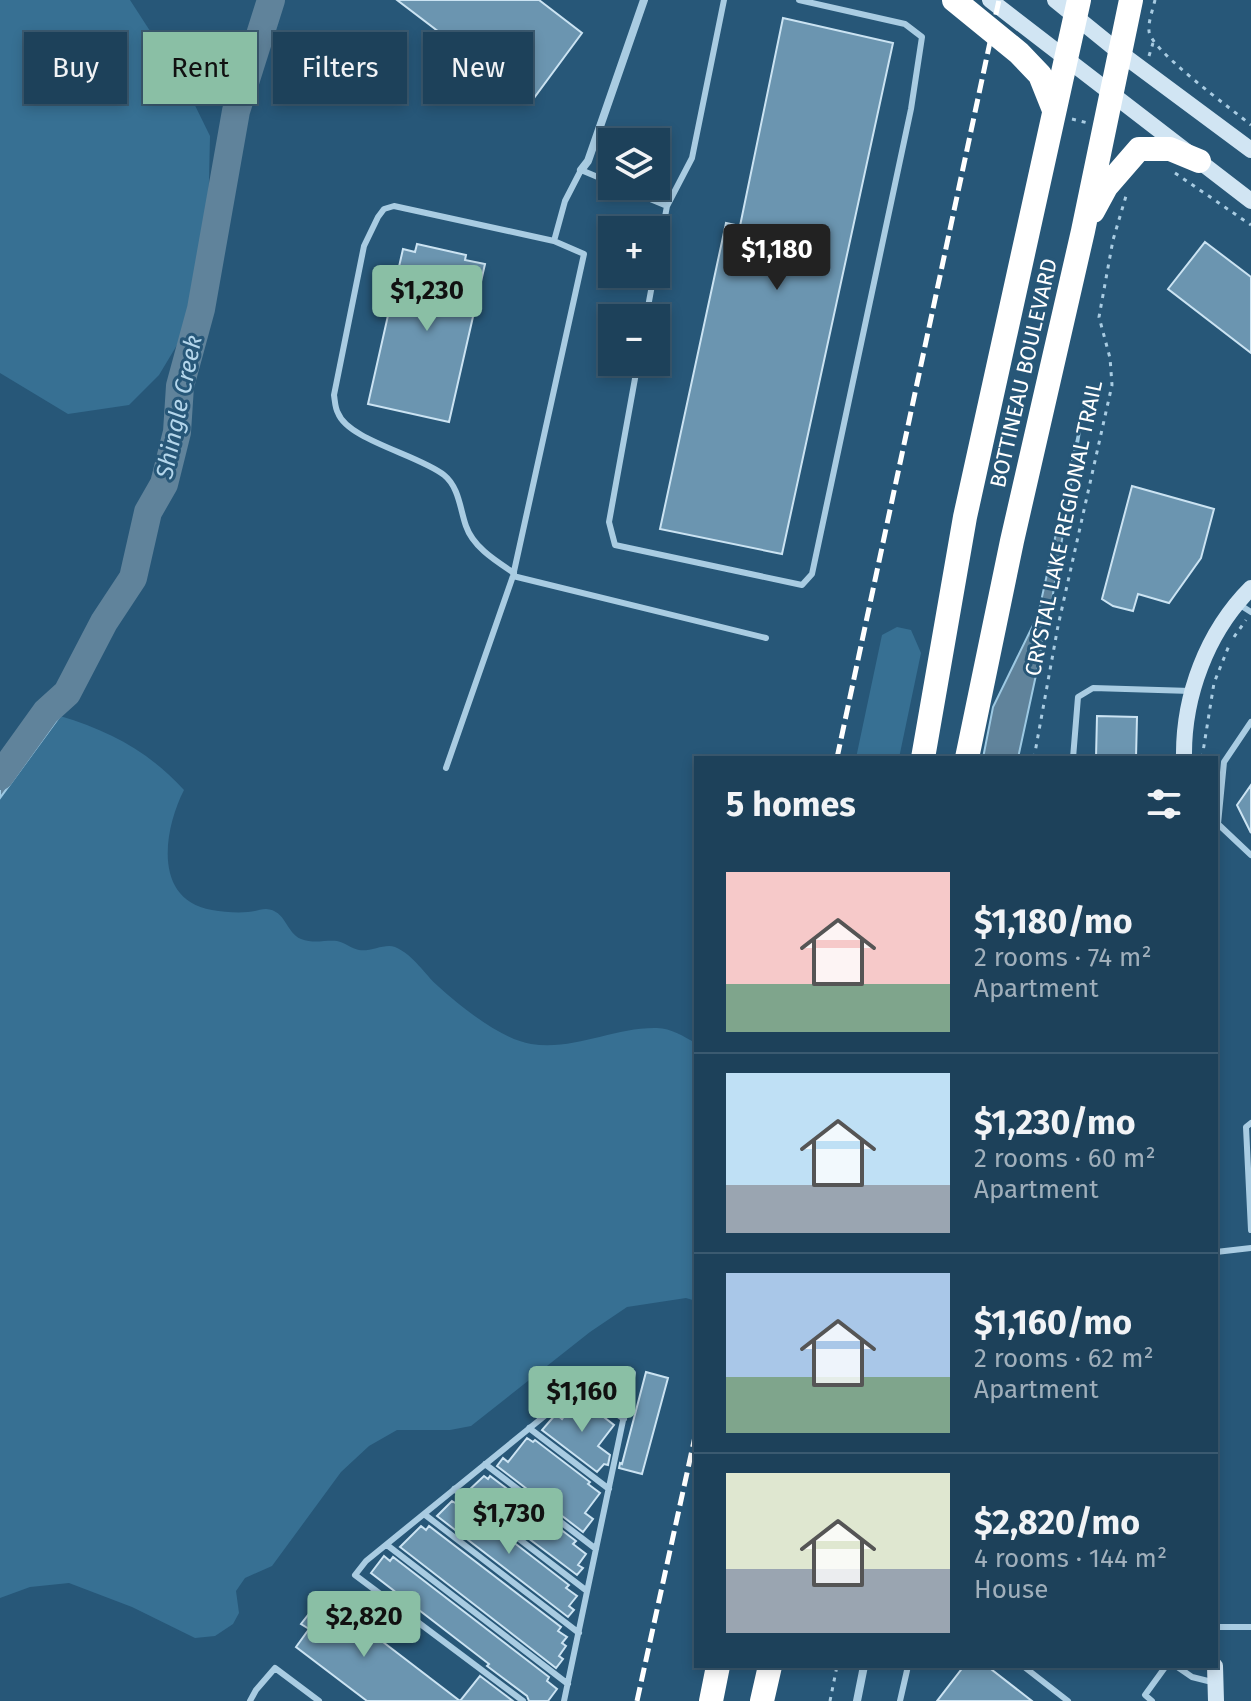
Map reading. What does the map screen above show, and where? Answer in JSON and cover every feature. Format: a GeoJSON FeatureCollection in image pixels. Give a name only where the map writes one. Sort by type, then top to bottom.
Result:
{"type":"FeatureCollection","features":[{"type":"Feature","properties":{"kind":"highway"},"geometry":{"type":"LineString","coordinates":[[954,0],[1019,53],[1040,75],[1054,110]]}},
{"type":"Feature","properties":{"kind":"highway","name":"BOTTINEAU BOULEVARD"},"geometry":{"type":"LineString","coordinates":[[967,756],[1131,0]]}},
{"type":"Feature","properties":{"kind":"highway","name":"BOTTINEAU BOULEVARD"},"geometry":{"type":"LineString","coordinates":[[923,756],[965,517],[1054,110],[1074,64],[1078,8]]}},
{"type":"Feature","properties":{"kind":"highway"},"geometry":{"type":"LineString","coordinates":[[1083,231],[1106,187],[1139,149],[1170,149],[1199,161]]}},
{"type":"Feature","properties":{"kind":"highway"},"geometry":{"type":"LineString","coordinates":[[711,1701],[718,1668]]}},
{"type":"Feature","properties":{"kind":"highway"},"geometry":{"type":"LineString","coordinates":[[762,1701],[770,1668]]}},
{"type":"Feature","properties":{"kind":"main road"},"geometry":{"type":"LineString","coordinates":[[990,0],[1251,201]]}},
{"type":"Feature","properties":{"kind":"main road"},"geometry":{"type":"LineString","coordinates":[[1055,0],[1078,8],[1098,34],[1119,52],[1251,150]]}},
{"type":"Feature","properties":{"kind":"main road"},"geometry":{"type":"LineString","coordinates":[[1184,756],[1187,719],[1202,662],[1216,633],[1246,610],[1251,588]]}},
{"type":"Feature","properties":{"kind":"main road"},"geometry":{"type":"LineString","coordinates":[[1215,1674],[1216,1701]]}},
{"type":"Feature","properties":{"kind":"street"},"geometry":{"type":"LineString","coordinates":[[581,170],[588,161],[644,0]]}},
{"type":"Feature","properties":{"kind":"street"},"geometry":{"type":"LineString","coordinates":[[857,1701],[864,1668]]}},
{"type":"Feature","properties":{"kind":"lane"},"geometry":{"type":"LineString","coordinates":[[665,216],[667,206],[692,158],[724,0]]}},
{"type":"Feature","properties":{"kind":"lane"},"geometry":{"type":"LineString","coordinates":[[635,376],[609,522],[615,545],[802,585],[812,574],[911,109],[922,37],[905,24],[799,0]]}},
{"type":"Feature","properties":{"kind":"lane"},"geometry":{"type":"LineString","coordinates":[[554,241],[565,201],[581,170],[598,177]]}},
{"type":"Feature","properties":{"kind":"lane"},"geometry":{"type":"LineString","coordinates":[[653,200],[667,206]]}},
{"type":"Feature","properties":{"kind":"lane"},"geometry":{"type":"LineString","coordinates":[[446,768],[514,574],[584,254],[554,241],[394,206],[384,209],[364,246],[334,395],[338,416],[356,433],[426,462],[448,478],[460,500],[466,529],[485,553],[514,574],[766,638]]}},
{"type":"Feature","properties":{"kind":"lane"},"geometry":{"type":"LineString","coordinates":[[1073,756],[1078,697],[1093,688],[1194,691]]}},
{"type":"Feature","properties":{"kind":"lane"},"geometry":{"type":"LineString","coordinates":[[1218,815],[1224,762],[1251,722]]}},
{"type":"Feature","properties":{"kind":"lane"},"geometry":{"type":"LineString","coordinates":[[1218,825],[1251,855]]}},
{"type":"Feature","properties":{"kind":"lane"},"geometry":{"type":"LineString","coordinates":[[1251,1123],[1246,1127],[1251,1230]]}},
{"type":"Feature","properties":{"kind":"lane"},"geometry":{"type":"LineString","coordinates":[[1218,1252],[1251,1248]]}},
{"type":"Feature","properties":{"kind":"lane"},"geometry":{"type":"LineString","coordinates":[[564,1701],[633,1373]]}},
{"type":"Feature","properties":{"kind":"lane"},"geometry":{"type":"LineString","coordinates":[[523,1701],[355,1575],[424,1514],[579,1388],[624,1419]]}},
{"type":"Feature","properties":{"kind":"lane"},"geometry":{"type":"LineString","coordinates":[[529,1428],[609,1489]]}},
{"type":"Feature","properties":{"kind":"lane"},"geometry":{"type":"LineString","coordinates":[[485,1464],[596,1549]]}},
{"type":"Feature","properties":{"kind":"lane"},"geometry":{"type":"LineString","coordinates":[[454,1489],[587,1591]]}},
{"type":"Feature","properties":{"kind":"lane"},"geometry":{"type":"LineString","coordinates":[[424,1514],[579,1633]]}},
{"type":"Feature","properties":{"kind":"lane"},"geometry":{"type":"LineString","coordinates":[[387,1545],[568,1684]]}},
{"type":"Feature","properties":{"kind":"lane"},"geometry":{"type":"LineString","coordinates":[[1218,1627],[1251,1627]]}},
{"type":"Feature","properties":{"kind":"lane"},"geometry":{"type":"LineString","coordinates":[[250,1701],[275,1668],[319,1701]]}},
{"type":"Feature","properties":{"kind":"lane"},"geometry":{"type":"LineString","coordinates":[[900,1701],[908,1668]]}},
{"type":"Feature","properties":{"kind":"lane"},"geometry":{"type":"LineString","coordinates":[[1026,1668],[1068,1701]]}},
{"type":"Feature","properties":{"kind":"lane"},"geometry":{"type":"LineString","coordinates":[[1152,1701],[1145,1695],[1165,1668]]}},
{"type":"Feature","properties":{"kind":"lane"},"geometry":{"type":"LineString","coordinates":[[1179,1668],[1192,1677],[1215,1674]]}},
{"type":"Feature","properties":{"kind":"path"},"geometry":{"type":"LineString","coordinates":[[1155,0],[1149,32],[1153,43],[1251,125]]}},
{"type":"Feature","properties":{"kind":"path"},"geometry":{"type":"LineString","coordinates":[[1173,172],[1251,225]]}},
{"type":"Feature","properties":{"kind":"path","name":"CRYSTAL LAKE REGIONAL TRAIL"},"geometry":{"type":"LineString","coordinates":[[1034,756],[1058,626],[1112,385],[1110,358],[1099,317],[1113,240],[1127,192]]}},
{"type":"Feature","properties":{"kind":"path"},"geometry":{"type":"LineString","coordinates":[[1202,756],[1214,683],[1246,610]]}},
{"type":"Feature","properties":{"kind":"path"},"geometry":{"type":"LineString","coordinates":[[830,1701],[837,1668]]}},
{"type":"Feature","properties":{"kind":"shaded area"},"geometry":{"type":"Polygon","coordinates":[[[0,0],[130,0],[151,32],[143,32],[143,104],[194,104],[210,136],[208,222],[180,340],[159,375],[129,405],[68,414],[0,373],[0,0]]]}},
{"type":"Feature","properties":{"kind":"shaded area"},"geometry":{"type":"Polygon","coordinates":[[[1084,407],[1051,606],[1018,756],[983,756],[993,707],[1038,615],[1084,407]]]}},
{"type":"Feature","properties":{"kind":"shaded area"},"geometry":{"type":"Polygon","coordinates":[[[897,627],[911,630],[921,653],[899,756],[856,756],[882,635],[897,627]]]}},
{"type":"Feature","properties":{"kind":"shaded area"},"geometry":{"type":"Polygon","coordinates":[[[70,695],[60,716],[0,798],[0,755],[45,701],[70,695]]]}},
{"type":"Feature","properties":{"kind":"shaded area"},"geometry":{"type":"Polygon","coordinates":[[[60,716],[95,728],[142,753],[184,790],[172,824],[168,861],[180,893],[193,904],[225,912],[273,910],[296,936],[315,942],[337,941],[359,950],[395,947],[408,955],[470,1013],[519,1041],[563,1044],[625,1031],[662,1028],[694,1042],[694,1300],[686,1298],[627,1307],[590,1332],[471,1426],[450,1430],[397,1430],[369,1446],[341,1472],[272,1566],[245,1578],[236,1591],[239,1613],[233,1624],[215,1636],[195,1638],[132,1607],[69,1583],[30,1587],[0,1598],[0,798],[60,716]]]}},
{"type":"Feature","properties":{"kind":"building"},"geometry":{"type":"Polygon","coordinates":[[[397,0],[539,0],[582,33],[533,99],[533,32],[439,32],[397,0]]]}},
{"type":"Feature","properties":{"kind":"building"},"geometry":{"type":"Polygon","coordinates":[[[783,18],[893,43],[782,554],[660,529],[726,223],[740,226],[783,18]]]}},
{"type":"Feature","properties":{"kind":"building"},"geometry":{"type":"Polygon","coordinates":[[[1205,242],[1251,277],[1251,353],[1168,289],[1205,242]]]}},
{"type":"Feature","properties":{"kind":"building"},"geometry":{"type":"Polygon","coordinates":[[[417,244],[466,255],[465,260],[485,264],[449,422],[368,404],[403,249],[415,252],[417,244]]]}},
{"type":"Feature","properties":{"kind":"building"},"geometry":{"type":"Polygon","coordinates":[[[1132,486],[1214,509],[1201,558],[1169,603],[1138,594],[1133,611],[1113,606],[1102,599],[1132,486]]]}},
{"type":"Feature","properties":{"kind":"building"},"geometry":{"type":"Polygon","coordinates":[[[1097,716],[1137,717],[1136,756],[1096,756],[1097,716]]]}},
{"type":"Feature","properties":{"kind":"building"},"geometry":{"type":"Polygon","coordinates":[[[1251,785],[1251,833],[1237,805],[1251,785]]]}},
{"type":"Feature","properties":{"kind":"building"},"geometry":{"type":"Polygon","coordinates":[[[646,1372],[668,1378],[642,1474],[619,1468],[646,1372]]]}},
{"type":"Feature","properties":{"kind":"building"},"geometry":{"type":"Polygon","coordinates":[[[578,1397],[614,1425],[598,1446],[610,1455],[608,1465],[604,1464],[597,1472],[542,1430],[556,1414],[562,1419],[578,1397]]]}},
{"type":"Feature","properties":{"kind":"building"},"geometry":{"type":"Polygon","coordinates":[[[527,1438],[533,1442],[535,1440],[600,1493],[585,1513],[593,1519],[583,1532],[497,1466],[503,1458],[508,1462],[527,1438]]]}},
{"type":"Feature","properties":{"kind":"building"},"geometry":{"type":"Polygon","coordinates":[[[484,1476],[488,1479],[490,1476],[576,1541],[573,1544],[586,1554],[578,1565],[583,1568],[577,1575],[467,1492],[484,1476]]]}},
{"type":"Feature","properties":{"kind":"building"},"geometry":{"type":"Polygon","coordinates":[[[452,1501],[457,1504],[460,1501],[569,1585],[566,1588],[577,1596],[569,1606],[574,1610],[568,1617],[437,1516],[452,1501]]]}},
{"type":"Feature","properties":{"kind":"building"},"geometry":{"type":"Polygon","coordinates":[[[421,1526],[426,1530],[429,1526],[561,1627],[558,1631],[567,1637],[562,1643],[566,1646],[559,1656],[563,1659],[556,1668],[400,1547],[421,1526]]]}},
{"type":"Feature","properties":{"kind":"building"},"geometry":{"type":"Polygon","coordinates":[[[384,1556],[390,1561],[393,1557],[549,1677],[547,1681],[557,1689],[548,1701],[529,1701],[527,1696],[487,1666],[489,1664],[371,1573],[384,1556]]]}},
{"type":"Feature","properties":{"kind":"building"},"geometry":{"type":"Polygon","coordinates":[[[323,1596],[460,1701],[367,1701],[296,1647],[309,1629],[301,1624],[323,1596]]]}},
{"type":"Feature","properties":{"kind":"building"},"geometry":{"type":"Polygon","coordinates":[[[962,1668],[990,1668],[1032,1701],[937,1701],[962,1668]]]}},
{"type":"Feature","properties":{"kind":"building"},"geometry":{"type":"Polygon","coordinates":[[[480,1676],[513,1701],[460,1701],[480,1676]]]}},
{"type":"Feature","properties":{"kind":"waterway","name":"Shingle Creek"},"geometry":{"type":"LineString","coordinates":[[0,776],[46,712],[67,693],[104,622],[133,578],[148,512],[164,484],[177,432],[180,386],[201,309],[236,111],[271,0]]}},
{"type":"Feature","properties":{"kind":"railway"},"geometry":{"type":"LineString","coordinates":[[837,756],[999,0]]}},
{"type":"Feature","properties":{"kind":"railway"},"geometry":{"type":"LineString","coordinates":[[637,1701],[694,1441]]}}]}
